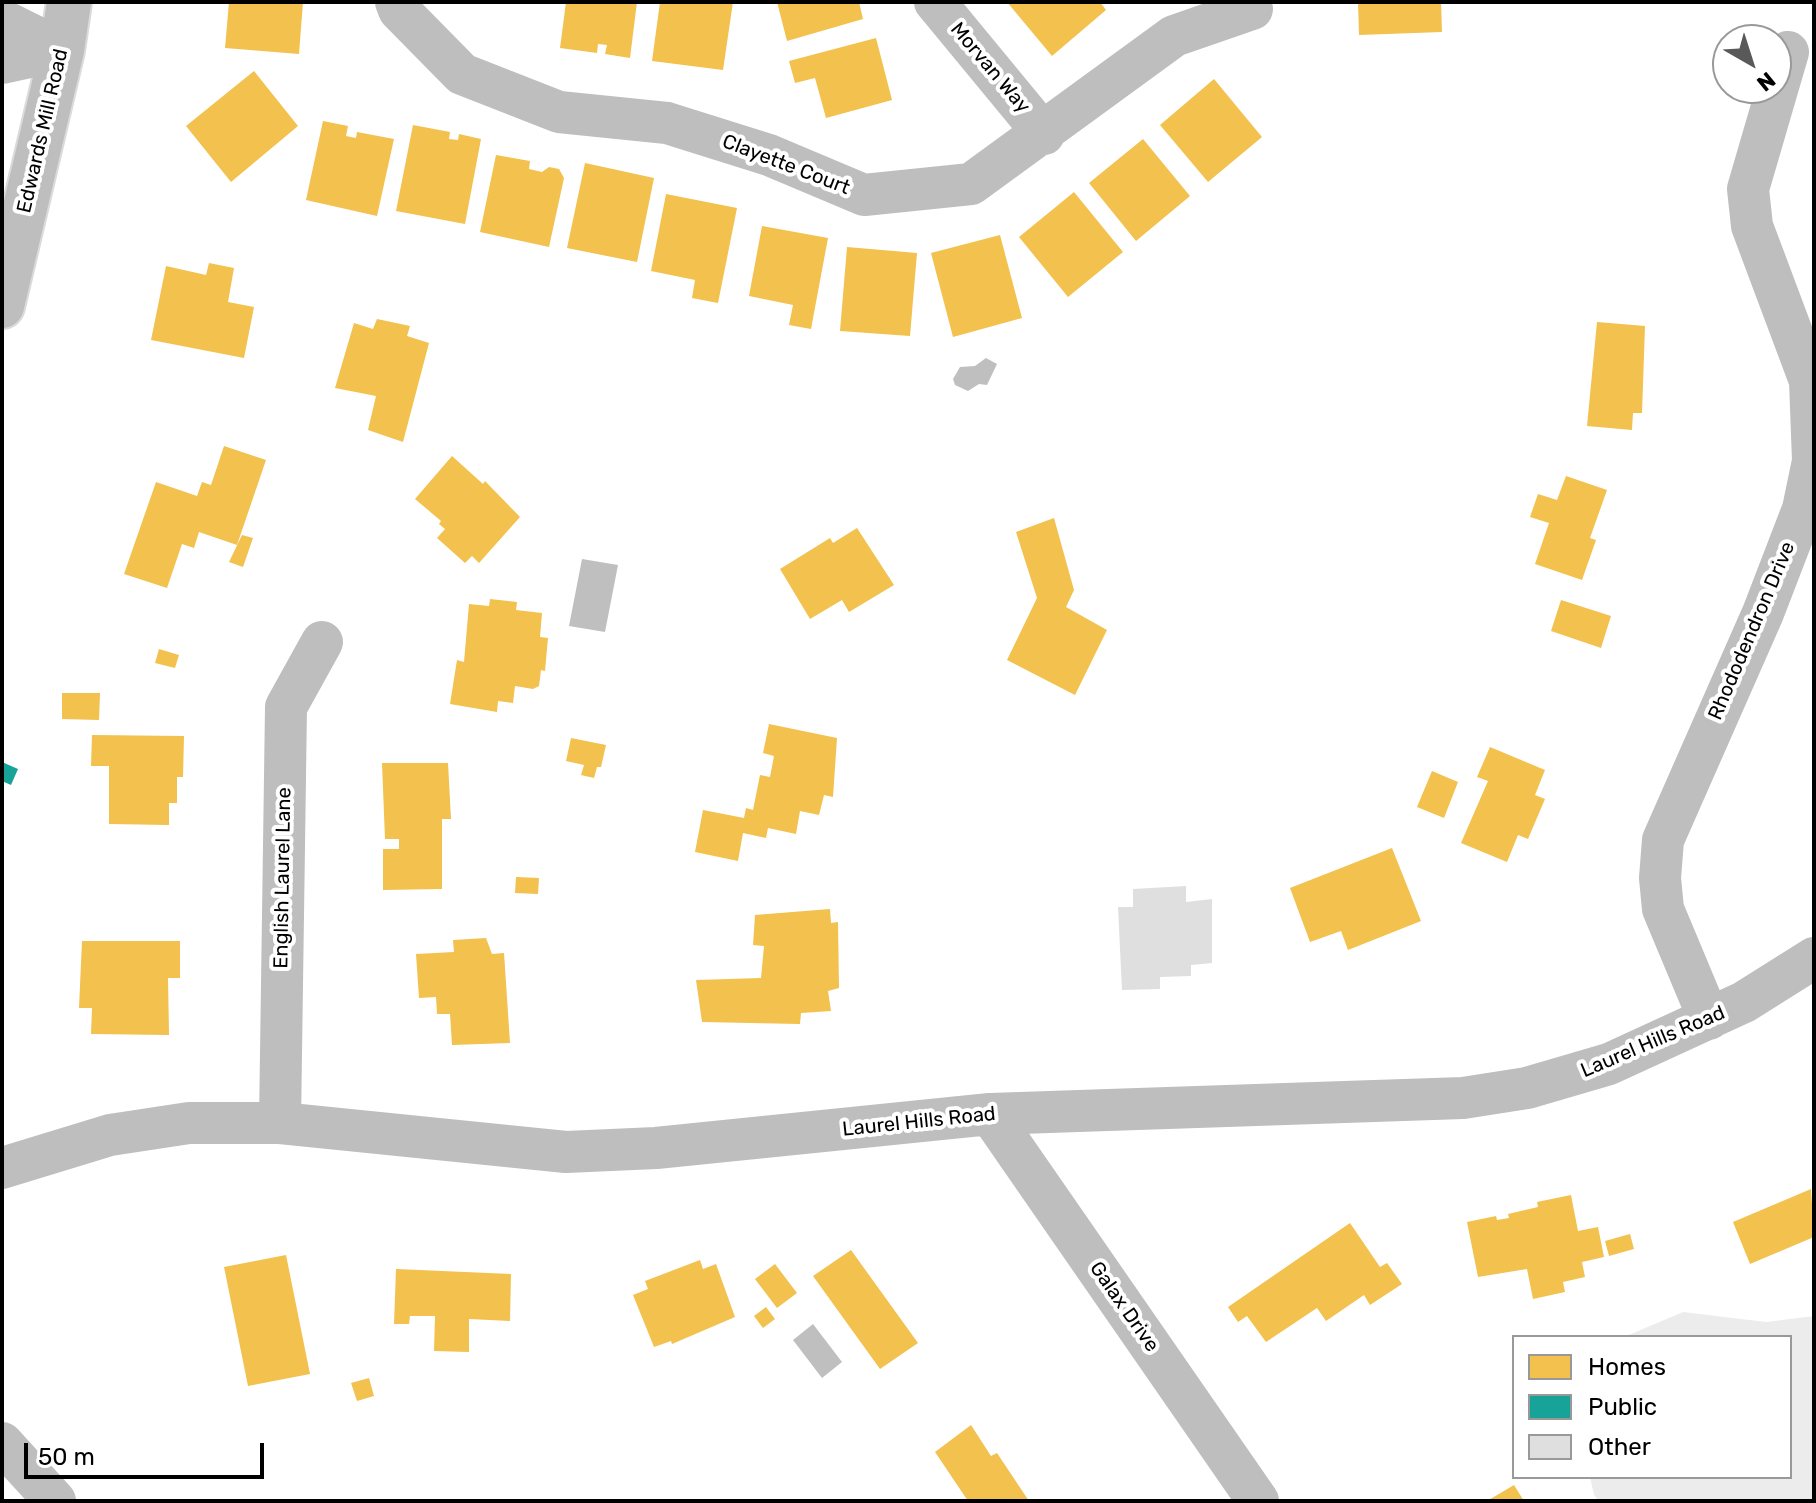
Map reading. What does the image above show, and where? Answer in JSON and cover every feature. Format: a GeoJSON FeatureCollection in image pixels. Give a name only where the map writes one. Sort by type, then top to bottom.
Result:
{"type":"FeatureCollection","features":[{"type":"Feature","properties":{"kind":"main road","name":"Edwards Mill Road"},"geometry":{"type":"LineString","coordinates":[[2,306],[62,50],[69,2]]}},
{"type":"Feature","properties":{"kind":"street","name":"Morvan Way"},"geometry":{"type":"LineString","coordinates":[[935,2],[1044,134]]}},
{"type":"Feature","properties":{"kind":"street","name":"Clayette Court"},"geometry":{"type":"LineString","coordinates":[[391,13],[462,74],[559,112],[667,123],[769,155],[864,195],[971,184],[1044,134],[1174,36],[1252,9]]}},
{"type":"Feature","properties":{"kind":"street"},"geometry":{"type":"LineString","coordinates":[[2,20],[62,50]]}},
{"type":"Feature","properties":{"kind":"street"},"geometry":{"type":"LineString","coordinates":[[2,63],[62,50]]}},
{"type":"Feature","properties":{"kind":"street","name":"Rhododendron Drive"},"geometry":{"type":"LineString","coordinates":[[1709,1019],[1663,909],[1663,840],[1763,613],[1803,509],[1813,461],[1810,381],[1752,226],[1748,189],[1773,104]]}},
{"type":"Feature","properties":{"kind":"street","name":"English Laurel Lane"},"geometry":{"type":"LineString","coordinates":[[280,1123],[286,707],[322,642]]}},
{"type":"Feature","properties":{"kind":"street","name":"Laurel Hills Road"},"geometry":{"type":"LineString","coordinates":[[2,1168],[110,1135],[189,1123],[280,1123],[566,1152],[656,1148],[990,1114],[1463,1098],[1527,1088],[1609,1064],[1709,1019],[1814,958]]}},
{"type":"Feature","properties":{"kind":"street","name":"Galax Drive"},"geometry":{"type":"LineString","coordinates":[[990,1114],[1258,1501]]}},
{"type":"Feature","properties":{"kind":"street"},"geometry":{"type":"LineString","coordinates":[[2,1443],[55,1501]]}},
{"type":"Feature","properties":{"kind":"shaded area"},"geometry":{"type":"Polygon","coordinates":[[[986,358],[997,364],[987,385],[979,384],[968,391],[955,385],[953,379],[960,367],[975,366],[986,358]]]}},
{"type":"Feature","properties":{"kind":"shaded area"},"geometry":{"type":"Polygon","coordinates":[[[582,559],[618,565],[605,632],[569,626],[582,559]]]}},
{"type":"Feature","properties":{"kind":"shaded area"},"geometry":{"type":"Polygon","coordinates":[[[1683,1312],[1766,1322],[1814,1316],[1814,1501],[1599,1501],[1594,1495],[1590,1479],[1792,1479],[1792,1335],[1629,1335],[1683,1312]]]}},
{"type":"Feature","properties":{"kind":"shaded area"},"geometry":{"type":"Polygon","coordinates":[[[813,1324],[842,1362],[822,1378],[793,1340],[813,1324]]]}},
{"type":"Feature","properties":{"kind":"building: Homes"},"geometry":{"type":"Polygon","coordinates":[[[229,2],[303,2],[299,54],[225,48],[229,2]]]}},
{"type":"Feature","properties":{"kind":"building: Homes"},"geometry":{"type":"Polygon","coordinates":[[[566,2],[637,2],[630,58],[605,54],[607,45],[598,44],[597,53],[560,48],[566,2]]]}},
{"type":"Feature","properties":{"kind":"building: Homes"},"geometry":{"type":"Polygon","coordinates":[[[660,2],[733,2],[723,70],[652,61],[660,2]]]}},
{"type":"Feature","properties":{"kind":"building: Homes"},"geometry":{"type":"Polygon","coordinates":[[[777,2],[859,2],[863,19],[787,41],[777,2]]]}},
{"type":"Feature","properties":{"kind":"building: Homes"},"geometry":{"type":"Polygon","coordinates":[[[1007,2],[1100,2],[1106,10],[1052,56],[1007,2]]]}},
{"type":"Feature","properties":{"kind":"building: Homes"},"geometry":{"type":"Polygon","coordinates":[[[1358,2],[1441,2],[1442,32],[1359,35],[1358,2]]]}},
{"type":"Feature","properties":{"kind":"building: Homes"},"geometry":{"type":"Polygon","coordinates":[[[876,38],[892,100],[826,118],[815,78],[795,83],[789,61],[876,38]]]}},
{"type":"Feature","properties":{"kind":"building: Homes"},"geometry":{"type":"Polygon","coordinates":[[[254,71],[298,126],[231,182],[186,126],[254,71]]]}},
{"type":"Feature","properties":{"kind":"building: Homes"},"geometry":{"type":"Polygon","coordinates":[[[1214,79],[1262,137],[1208,182],[1160,125],[1214,79]]]}},
{"type":"Feature","properties":{"kind":"building: Homes"},"geometry":{"type":"Polygon","coordinates":[[[323,121],[348,126],[346,136],[356,138],[357,132],[394,139],[377,216],[306,200],[323,121]]]}},
{"type":"Feature","properties":{"kind":"building: Homes"},"geometry":{"type":"Polygon","coordinates":[[[413,125],[450,132],[449,139],[458,140],[459,134],[481,139],[465,224],[396,211],[413,125]]]}},
{"type":"Feature","properties":{"kind":"building: Homes"},"geometry":{"type":"Polygon","coordinates":[[[1143,139],[1190,196],[1136,241],[1089,183],[1143,139]]]}},
{"type":"Feature","properties":{"kind":"building: Homes"},"geometry":{"type":"Polygon","coordinates":[[[496,155],[530,161],[529,169],[542,172],[549,167],[559,169],[564,178],[549,247],[480,232],[496,155]]]}},
{"type":"Feature","properties":{"kind":"building: Homes"},"geometry":{"type":"Polygon","coordinates":[[[585,163],[654,178],[637,262],[567,248],[585,163]]]}},
{"type":"Feature","properties":{"kind":"building: Homes"},"geometry":{"type":"Polygon","coordinates":[[[1074,192],[1123,252],[1068,297],[1019,237],[1074,192]]]}},
{"type":"Feature","properties":{"kind":"building: Homes"},"geometry":{"type":"Polygon","coordinates":[[[666,194],[737,208],[718,303],[692,298],[695,280],[651,271],[666,194]]]}},
{"type":"Feature","properties":{"kind":"building: Homes"},"geometry":{"type":"Polygon","coordinates":[[[762,226],[828,238],[811,329],[789,325],[793,305],[749,296],[762,226]]]}},
{"type":"Feature","properties":{"kind":"building: Homes"},"geometry":{"type":"Polygon","coordinates":[[[1000,235],[1022,318],[953,337],[931,253],[1000,235]]]}},
{"type":"Feature","properties":{"kind":"building: Homes"},"geometry":{"type":"Polygon","coordinates":[[[847,247],[917,253],[910,336],[840,331],[847,247]]]}},
{"type":"Feature","properties":{"kind":"building: Homes"},"geometry":{"type":"Polygon","coordinates":[[[209,263],[234,268],[228,302],[254,307],[244,358],[151,340],[166,266],[206,275],[209,263]]]}},
{"type":"Feature","properties":{"kind":"building: Homes"},"geometry":{"type":"Polygon","coordinates":[[[377,319],[410,326],[407,336],[429,343],[403,442],[368,430],[376,396],[335,388],[354,323],[373,329],[377,319]]]}},
{"type":"Feature","properties":{"kind":"building: Homes"},"geometry":{"type":"Polygon","coordinates":[[[1597,322],[1645,326],[1642,413],[1633,413],[1632,430],[1587,426],[1597,322]]]}},
{"type":"Feature","properties":{"kind":"building: Homes"},"geometry":{"type":"Polygon","coordinates":[[[224,446],[266,460],[237,545],[199,532],[194,548],[182,544],[167,588],[124,574],[156,482],[197,496],[202,482],[211,485],[224,446]]]}},
{"type":"Feature","properties":{"kind":"building: Homes"},"geometry":{"type":"Polygon","coordinates":[[[452,456],[483,484],[485,481],[520,517],[479,563],[472,556],[465,563],[437,538],[445,529],[439,524],[441,521],[415,499],[452,456]]]}},
{"type":"Feature","properties":{"kind":"building: Homes"},"geometry":{"type":"Polygon","coordinates":[[[1566,476],[1607,490],[1590,538],[1596,540],[1582,580],[1535,564],[1549,523],[1530,517],[1538,494],[1557,500],[1566,476]]]}},
{"type":"Feature","properties":{"kind":"building: Homes"},"geometry":{"type":"Polygon","coordinates":[[[1054,518],[1074,590],[1066,607],[1107,630],[1075,695],[1007,660],[1037,598],[1016,532],[1054,518]]]}},
{"type":"Feature","properties":{"kind":"building: Homes"},"geometry":{"type":"Polygon","coordinates":[[[857,528],[894,585],[849,612],[842,600],[810,619],[780,569],[830,538],[833,543],[857,528]]]}},
{"type":"Feature","properties":{"kind":"building: Homes"},"geometry":{"type":"Polygon","coordinates":[[[242,535],[253,538],[243,567],[229,562],[242,535]]]}},
{"type":"Feature","properties":{"kind":"building: Homes"},"geometry":{"type":"Polygon","coordinates":[[[490,599],[517,602],[516,610],[542,613],[540,637],[548,638],[545,671],[541,670],[539,686],[533,689],[515,686],[513,703],[498,701],[497,712],[450,704],[457,660],[464,662],[469,604],[489,606],[490,599]]]}},
{"type":"Feature","properties":{"kind":"building: Homes"},"geometry":{"type":"Polygon","coordinates":[[[1561,600],[1611,616],[1601,648],[1551,631],[1561,600]]]}},
{"type":"Feature","properties":{"kind":"building: Homes"},"geometry":{"type":"Polygon","coordinates":[[[159,649],[179,655],[175,668],[155,663],[159,649]]]}},
{"type":"Feature","properties":{"kind":"building: Homes"},"geometry":{"type":"Polygon","coordinates":[[[62,693],[100,693],[99,720],[62,719],[62,693]]]}},
{"type":"Feature","properties":{"kind":"building: Homes"},"geometry":{"type":"Polygon","coordinates":[[[769,724],[837,738],[833,797],[824,795],[819,815],[800,811],[796,834],[768,828],[766,838],[743,833],[738,861],[695,852],[703,810],[744,818],[746,808],[753,810],[760,775],[770,777],[774,756],[763,753],[769,724]]]}},
{"type":"Feature","properties":{"kind":"building: Homes"},"geometry":{"type":"Polygon","coordinates":[[[92,735],[184,736],[183,777],[177,777],[177,803],[169,803],[169,825],[109,824],[109,766],[91,766],[92,735]]]}},
{"type":"Feature","properties":{"kind":"building: Homes"},"geometry":{"type":"Polygon","coordinates":[[[571,738],[606,745],[601,767],[597,767],[594,778],[581,775],[584,765],[566,761],[571,738]]]}},
{"type":"Feature","properties":{"kind":"building: Homes"},"geometry":{"type":"Polygon","coordinates":[[[1490,747],[1545,770],[1535,795],[1545,799],[1528,839],[1518,835],[1507,862],[1461,843],[1488,781],[1477,777],[1490,747]]]}},
{"type":"Feature","properties":{"kind":"building: Homes"},"geometry":{"type":"Polygon","coordinates":[[[382,763],[448,763],[451,819],[442,819],[442,889],[383,890],[383,849],[399,849],[399,839],[385,839],[382,763]]]}},
{"type":"Feature","properties":{"kind":"building: Homes"},"geometry":{"type":"Polygon","coordinates":[[[1432,771],[1458,782],[1444,818],[1417,807],[1432,771]]]}},
{"type":"Feature","properties":{"kind":"building: Homes"},"geometry":{"type":"Polygon","coordinates":[[[1392,848],[1421,921],[1348,950],[1341,931],[1310,942],[1290,888],[1392,848]]]}},
{"type":"Feature","properties":{"kind":"building: Homes"},"geometry":{"type":"Polygon","coordinates":[[[516,877],[539,878],[538,894],[515,893],[516,877]]]}},
{"type":"Feature","properties":{"kind":"building: Homes"},"geometry":{"type":"Polygon","coordinates":[[[830,909],[831,923],[838,922],[839,988],[828,991],[831,1011],[801,1013],[800,1024],[702,1022],[696,980],[761,978],[764,946],[753,945],[755,915],[830,909]]]}},
{"type":"Feature","properties":{"kind":"building: Homes"},"geometry":{"type":"Polygon","coordinates":[[[486,938],[492,954],[504,953],[510,1043],[452,1045],[450,1014],[437,1014],[436,997],[419,998],[416,954],[454,952],[453,940],[486,938]]]}},
{"type":"Feature","properties":{"kind":"building: Homes"},"geometry":{"type":"Polygon","coordinates":[[[82,941],[180,941],[180,978],[168,978],[169,1035],[91,1034],[92,1008],[79,1008],[82,941]]]}},
{"type":"Feature","properties":{"kind":"building: Homes"},"geometry":{"type":"Polygon","coordinates":[[[1811,1189],[1814,1237],[1750,1264],[1733,1222],[1811,1189]]]}},
{"type":"Feature","properties":{"kind":"building: Homes"},"geometry":{"type":"Polygon","coordinates":[[[1571,1195],[1578,1231],[1598,1227],[1604,1257],[1582,1262],[1585,1277],[1563,1282],[1565,1292],[1533,1299],[1527,1269],[1478,1277],[1467,1222],[1496,1216],[1497,1220],[1509,1218],[1508,1214],[1538,1207],[1537,1202],[1571,1195]]]}},
{"type":"Feature","properties":{"kind":"building: Homes"},"geometry":{"type":"Polygon","coordinates":[[[1350,1223],[1380,1267],[1387,1263],[1402,1284],[1370,1305],[1364,1295],[1326,1321],[1317,1308],[1266,1342],[1247,1316],[1238,1322],[1228,1307],[1350,1223]]]}},
{"type":"Feature","properties":{"kind":"building: Homes"},"geometry":{"type":"Polygon","coordinates":[[[1630,1234],[1634,1249],[1609,1256],[1605,1241],[1630,1234]]]}},
{"type":"Feature","properties":{"kind":"building: Homes"},"geometry":{"type":"Polygon","coordinates":[[[851,1250],[918,1343],[880,1369],[813,1276],[851,1250]]]}},
{"type":"Feature","properties":{"kind":"building: Homes"},"geometry":{"type":"Polygon","coordinates":[[[286,1255],[310,1374],[248,1386],[224,1267],[286,1255]]]}},
{"type":"Feature","properties":{"kind":"building: Homes"},"geometry":{"type":"Polygon","coordinates":[[[700,1260],[703,1269],[716,1264],[735,1317],[672,1344],[671,1341],[654,1347],[633,1295],[648,1289],[645,1281],[700,1260]]]}},
{"type":"Feature","properties":{"kind":"building: Homes"},"geometry":{"type":"Polygon","coordinates":[[[775,1264],[797,1293],[777,1308],[755,1279],[775,1264]]]}},
{"type":"Feature","properties":{"kind":"building: Homes"},"geometry":{"type":"Polygon","coordinates":[[[396,1269],[511,1274],[510,1321],[469,1319],[469,1352],[434,1351],[435,1316],[410,1316],[409,1324],[394,1324],[396,1269]]]}},
{"type":"Feature","properties":{"kind":"building: Homes"},"geometry":{"type":"Polygon","coordinates":[[[766,1307],[775,1319],[763,1328],[754,1316],[766,1307]]]}},
{"type":"Feature","properties":{"kind":"building: Homes"},"geometry":{"type":"Polygon","coordinates":[[[369,1378],[374,1396],[357,1401],[351,1383],[369,1378]]]}},
{"type":"Feature","properties":{"kind":"building: Homes"},"geometry":{"type":"Polygon","coordinates":[[[971,1425],[991,1456],[997,1453],[1029,1501],[968,1501],[935,1452],[971,1425]]]}},
{"type":"Feature","properties":{"kind":"building: Homes"},"geometry":{"type":"Polygon","coordinates":[[[1514,1485],[1524,1501],[1487,1501],[1514,1485]]]}},
{"type":"Feature","properties":{"kind":"building: Public"},"geometry":{"type":"Polygon","coordinates":[[[2,762],[18,769],[11,785],[2,781],[2,762]]]}},
{"type":"Feature","properties":{"kind":"building: Other"},"geometry":{"type":"Polygon","coordinates":[[[1186,886],[1186,902],[1212,899],[1212,963],[1191,965],[1191,976],[1160,977],[1160,989],[1122,990],[1118,907],[1133,907],[1133,889],[1186,886]]]}}]}
